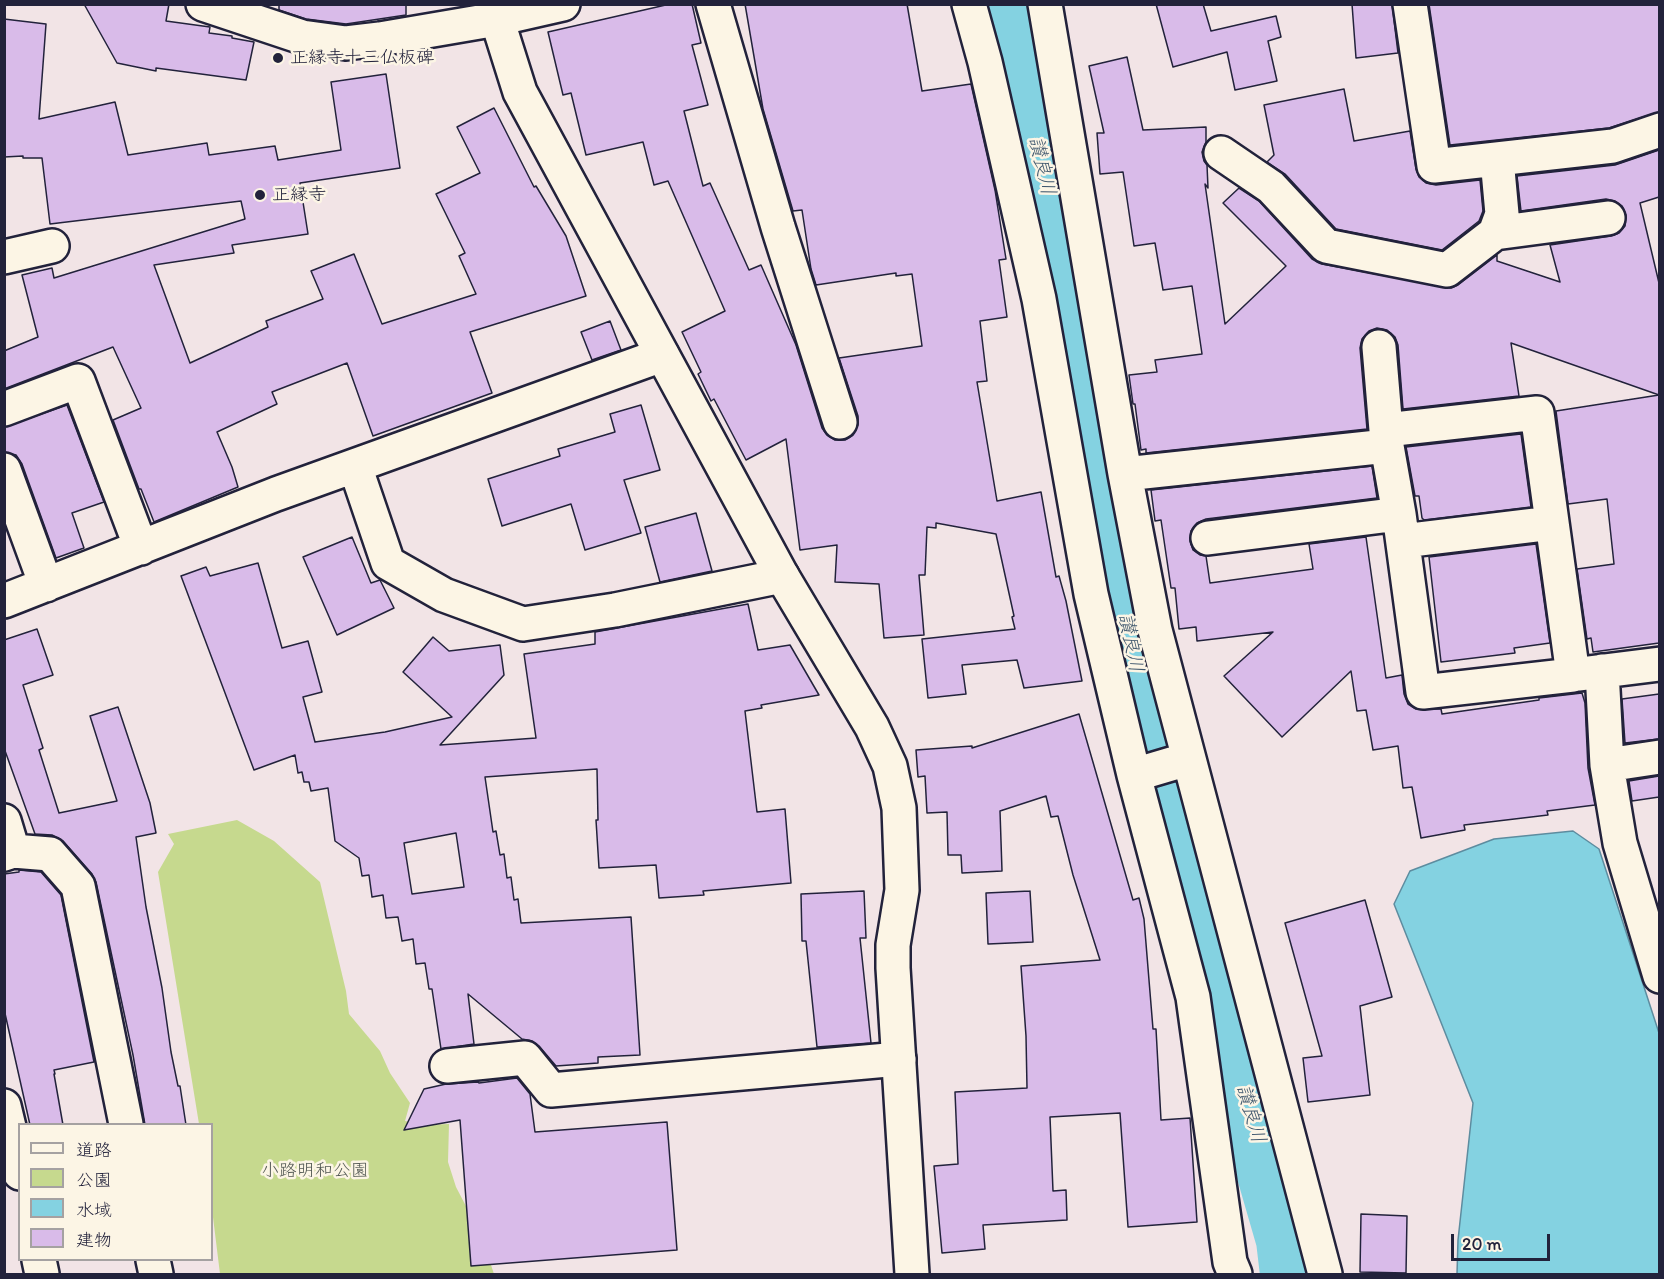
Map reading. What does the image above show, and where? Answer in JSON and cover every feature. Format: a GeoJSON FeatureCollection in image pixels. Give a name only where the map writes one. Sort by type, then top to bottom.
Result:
{"type":"FeatureCollection","features":[{"type":"Feature","properties":{"kind":"street"},"geometry":{"type":"LineString","coordinates":[[203,4],[302,37],[346,43],[497,19],[560,5]]}},
{"type":"Feature","properties":{"kind":"street"},"geometry":{"type":"LineString","coordinates":[[713,4],[778,227],[840,422]]}},
{"type":"Feature","properties":{"kind":"street"},"geometry":{"type":"LineString","coordinates":[[969,4],[985,62],[1039,299],[1091,594],[1134,775],[1193,997],[1230,1262],[1235,1275]]}},
{"type":"Feature","properties":{"kind":"street"},"geometry":{"type":"LineString","coordinates":[[1045,4],[1125,474],[1155,630],[1325,1275]]}},
{"type":"Feature","properties":{"kind":"street"},"geometry":{"type":"LineString","coordinates":[[1410,4],[1434,166],[1613,146],[1659,130]]}},
{"type":"Feature","properties":{"kind":"street"},"geometry":{"type":"LineString","coordinates":[[497,19],[519,92],[782,576],[872,727],[890,766],[899,808],[902,890],[893,945],[912,1275]]}},
{"type":"Feature","properties":{"kind":"street"},"geometry":{"type":"LineString","coordinates":[[1221,153],[1271,187],[1326,246],[1448,270],[1495,233],[1608,218]]}},
{"type":"Feature","properties":{"kind":"street"},"geometry":{"type":"LineString","coordinates":[[1495,233],[1502,214],[1497,159]]}},
{"type":"Feature","properties":{"kind":"street"},"geometry":{"type":"LineString","coordinates":[[4,257],[52,246]]}},
{"type":"Feature","properties":{"kind":"street"},"geometry":{"type":"LineString","coordinates":[[1379,347],[1386,438],[1401,527],[1423,693],[1659,664]]}},
{"type":"Feature","properties":{"kind":"street"},"geometry":{"type":"LineString","coordinates":[[4,601],[276,494],[662,355]]}},
{"type":"Feature","properties":{"kind":"street"},"geometry":{"type":"LineString","coordinates":[[4,409],[78,381],[141,548]]}},
{"type":"Feature","properties":{"kind":"street"},"geometry":{"type":"LineString","coordinates":[[1125,474],[1386,438],[1537,413],[1552,523],[1607,765],[1620,843],[1649,906],[1659,975]]}},
{"type":"Feature","properties":{"kind":"street"},"geometry":{"type":"LineString","coordinates":[[355,466],[388,563],[444,595],[523,624],[615,610],[782,576]]}},
{"type":"Feature","properties":{"kind":"street"},"geometry":{"type":"LineString","coordinates":[[4,470],[46,585]]}},
{"type":"Feature","properties":{"kind":"street"},"geometry":{"type":"LineString","coordinates":[[1208,538],[1401,527],[1552,523]]}},
{"type":"Feature","properties":{"kind":"street"},"geometry":{"type":"LineString","coordinates":[[1607,765],[1659,757]]}},
{"type":"Feature","properties":{"kind":"street"},"geometry":{"type":"LineString","coordinates":[[1134,775],[1188,759]]}},
{"type":"Feature","properties":{"kind":"street"},"geometry":{"type":"LineString","coordinates":[[8,842],[50,854],[78,886],[126,1123]]}},
{"type":"Feature","properties":{"kind":"street"},"geometry":{"type":"LineString","coordinates":[[447,1066],[525,1058],[551,1090],[899,1059]]}},
{"type":"Feature","properties":{"kind":"street"},"geometry":{"type":"LineString","coordinates":[[4,1106],[18,1165]]}},
{"type":"Feature","properties":{"kind":"green space","name":"小路明和公園"},"geometry":{"type":"Polygon","coordinates":[[[237,820],[274,841],[320,882],[346,991],[349,1014],[380,1051],[390,1073],[410,1103],[405,1121],[422,1125],[449,1124],[448,1162],[456,1187],[481,1235],[494,1274],[220,1274],[213,1217],[213,1123],[199,1123],[158,872],[174,844],[168,834],[237,820]]]}},
{"type":"Feature","properties":{"kind":"water"},"geometry":{"type":"Polygon","coordinates":[[[1573,831],[1599,849],[1659,1033],[1659,1274],[1457,1274],[1458,1240],[1473,1103],[1394,904],[1410,871],[1494,839],[1573,831]]]}},
{"type":"Feature","properties":{"kind":"building"},"geometry":{"type":"Polygon","coordinates":[[[84,4],[169,4],[166,21],[210,27],[209,33],[254,42],[246,80],[156,68],[156,71],[117,63],[84,4]]]}},
{"type":"Feature","properties":{"kind":"building"},"geometry":{"type":"Polygon","coordinates":[[[279,4],[406,4],[406,15],[346,24],[306,19],[279,10],[279,4]]]}},
{"type":"Feature","properties":{"kind":"building"},"geometry":{"type":"Polygon","coordinates":[[[670,4],[692,4],[701,43],[692,45],[708,105],[684,111],[703,186],[710,183],[749,270],[761,265],[796,345],[822,428],[835,440],[845,440],[853,435],[858,425],[858,416],[839,358],[922,346],[912,274],[896,276],[896,273],[816,285],[811,269],[802,210],[793,211],[763,109],[745,4],[907,4],[922,91],[971,84],[995,190],[1006,259],[999,260],[1007,317],[980,321],[987,381],[977,382],[997,501],[1041,492],[1056,577],[1059,576],[1066,601],[1082,681],[1024,688],[1017,660],[962,665],[966,694],[928,698],[922,639],[1015,629],[996,534],[936,523],[936,528],[927,527],[925,575],[919,575],[924,635],[884,638],[879,584],[835,582],[837,545],[800,550],[786,439],[746,460],[714,399],[711,401],[698,374],[701,372],[682,332],[725,311],[668,181],[654,185],[643,142],[586,155],[571,93],[563,95],[548,32],[670,4]]]}},
{"type":"Feature","properties":{"kind":"building"},"geometry":{"type":"Polygon","coordinates":[[[1156,4],[1203,4],[1211,31],[1276,16],[1281,37],[1268,41],[1277,81],[1235,90],[1227,52],[1173,67],[1156,4]]]}},
{"type":"Feature","properties":{"kind":"building"},"geometry":{"type":"Polygon","coordinates":[[[1352,4],[1392,4],[1398,53],[1356,58],[1352,4]]]}},
{"type":"Feature","properties":{"kind":"building"},"geometry":{"type":"Polygon","coordinates":[[[1429,4],[1659,4],[1659,112],[1609,128],[1450,145],[1429,4]]]}},
{"type":"Feature","properties":{"kind":"building"},"geometry":{"type":"Polygon","coordinates":[[[4,19],[46,24],[39,119],[115,102],[128,155],[207,143],[209,155],[275,146],[278,160],[341,150],[331,82],[386,74],[400,168],[300,183],[308,234],[232,245],[234,253],[154,265],[190,363],[268,327],[266,321],[323,299],[311,271],[354,254],[382,324],[476,294],[459,256],[465,253],[436,194],[480,173],[457,127],[494,108],[534,187],[536,186],[566,236],[586,296],[470,332],[492,393],[373,436],[347,363],[272,392],[277,404],[217,432],[238,487],[154,522],[113,420],[141,408],[113,347],[4,389],[4,351],[38,337],[22,275],[52,268],[54,278],[245,219],[241,201],[50,224],[42,158],[4,157],[4,19]]]}},
{"type":"Feature","properties":{"kind":"building"},"geometry":{"type":"Polygon","coordinates":[[[1127,57],[1143,130],[1206,127],[1206,142],[1202,152],[1207,165],[1208,188],[1205,184],[1225,324],[1286,266],[1223,203],[1239,188],[1259,201],[1312,259],[1322,264],[1451,288],[1497,255],[1497,261],[1560,282],[1550,245],[1619,233],[1625,226],[1626,215],[1622,206],[1606,199],[1521,211],[1517,176],[1615,165],[1659,150],[1659,197],[1640,203],[1659,283],[1659,395],[1511,343],[1519,396],[1403,409],[1398,345],[1395,337],[1387,330],[1377,328],[1369,331],[1362,339],[1360,348],[1367,429],[1146,453],[1146,449],[1141,450],[1129,375],[1157,372],[1155,360],[1202,354],[1192,286],[1163,290],[1155,243],[1134,246],[1123,172],[1100,174],[1097,133],[1104,133],[1089,66],[1127,57]]]}},
{"type":"Feature","properties":{"kind":"building"},"geometry":{"type":"Polygon","coordinates":[[[1344,89],[1354,141],[1410,131],[1416,169],[1419,177],[1426,183],[1436,185],[1480,180],[1483,211],[1479,221],[1442,250],[1336,229],[1285,174],[1267,162],[1274,155],[1264,105],[1344,89]]]}},
{"type":"Feature","properties":{"kind":"building"},"geometry":{"type":"Polygon","coordinates":[[[610,321],[621,350],[592,360],[581,332],[610,321]]]}},
{"type":"Feature","properties":{"kind":"building"},"geometry":{"type":"Polygon","coordinates":[[[1659,395],[1659,643],[1593,652],[1591,638],[1587,639],[1577,569],[1614,564],[1607,499],[1568,504],[1556,411],[1659,395]]]}},
{"type":"Feature","properties":{"kind":"building"},"geometry":{"type":"Polygon","coordinates":[[[67,405],[104,502],[72,513],[84,548],[56,558],[22,464],[16,455],[4,452],[4,427],[67,405]]]}},
{"type":"Feature","properties":{"kind":"building"},"geometry":{"type":"Polygon","coordinates":[[[641,405],[660,470],[624,480],[641,533],[585,550],[571,504],[502,526],[488,479],[560,456],[558,449],[615,432],[610,414],[641,405]]]}},
{"type":"Feature","properties":{"kind":"building"},"geometry":{"type":"Polygon","coordinates":[[[1521,434],[1531,507],[1424,520],[1422,518],[1419,496],[1415,496],[1406,447],[1521,434]]]}},
{"type":"Feature","properties":{"kind":"building"},"geometry":{"type":"Polygon","coordinates":[[[1372,466],[1377,498],[1206,519],[1197,523],[1191,531],[1190,541],[1193,550],[1206,556],[1210,583],[1313,569],[1309,544],[1366,537],[1386,678],[1402,675],[1404,694],[1408,704],[1416,709],[1441,709],[1442,714],[1582,693],[1585,703],[1588,768],[1595,805],[1547,811],[1548,815],[1464,825],[1465,830],[1421,838],[1412,787],[1403,788],[1398,746],[1373,750],[1366,710],[1357,711],[1351,671],[1282,737],[1224,676],[1273,632],[1197,641],[1196,627],[1179,629],[1175,588],[1171,588],[1161,520],[1155,521],[1151,490],[1372,466]]]}},
{"type":"Feature","properties":{"kind":"building"},"geometry":{"type":"Polygon","coordinates":[[[696,513],[712,571],[660,582],[645,527],[696,513]]]}},
{"type":"Feature","properties":{"kind":"building"},"geometry":{"type":"Polygon","coordinates":[[[352,537],[371,583],[380,580],[394,608],[337,635],[303,557],[352,537]]]}},
{"type":"Feature","properties":{"kind":"building"},"geometry":{"type":"Polygon","coordinates":[[[1536,544],[1550,643],[1514,648],[1515,653],[1441,662],[1429,557],[1536,544]]]}},
{"type":"Feature","properties":{"kind":"building"},"geometry":{"type":"Polygon","coordinates":[[[258,563],[282,648],[308,641],[322,692],[303,697],[315,742],[385,732],[452,717],[403,672],[433,637],[449,651],[500,645],[504,675],[440,745],[536,738],[524,654],[595,644],[595,632],[748,604],[758,650],[790,645],[819,695],[761,705],[762,708],[745,711],[757,812],[785,809],[791,883],[703,891],[704,895],[659,898],[656,865],[599,868],[596,820],[598,820],[597,769],[485,777],[493,832],[496,831],[500,855],[504,854],[507,878],[511,877],[514,900],[518,899],[521,923],[631,917],[640,1055],[598,1057],[598,1063],[556,1066],[539,1046],[532,1041],[522,1039],[468,994],[474,1044],[441,1049],[432,989],[429,989],[425,963],[416,964],[413,939],[402,941],[398,917],[386,918],[383,895],[372,897],[369,875],[362,876],[359,858],[335,841],[328,788],[311,791],[309,782],[304,782],[302,772],[298,773],[295,755],[254,770],[181,576],[206,567],[210,576],[258,563]],[[456,833],[404,843],[412,894],[464,887],[456,833]]]}},
{"type":"Feature","properties":{"kind":"building"},"geometry":{"type":"Polygon","coordinates":[[[37,629],[53,675],[23,685],[43,748],[39,750],[59,813],[117,801],[90,716],[118,707],[150,803],[156,833],[136,837],[171,1052],[178,1086],[180,1086],[186,1123],[145,1123],[133,1055],[96,882],[92,874],[63,841],[52,835],[35,834],[4,748],[4,640],[37,629]]]}},
{"type":"Feature","properties":{"kind":"building"},"geometry":{"type":"Polygon","coordinates":[[[1659,694],[1659,739],[1625,743],[1622,699],[1659,694]]]}},
{"type":"Feature","properties":{"kind":"building"},"geometry":{"type":"Polygon","coordinates":[[[1079,714],[1133,900],[1139,898],[1144,919],[1153,1029],[1156,1029],[1161,1120],[1190,1118],[1197,1222],[1128,1227],[1120,1113],[1050,1117],[1053,1191],[1066,1190],[1067,1220],[983,1225],[985,1249],[942,1253],[934,1166],[958,1164],[955,1092],[1027,1088],[1021,966],[1100,960],[1073,875],[1058,816],[1051,817],[1046,796],[1000,811],[1002,871],[962,873],[961,855],[948,855],[947,812],[927,813],[925,776],[918,777],[916,750],[972,746],[972,748],[1079,714]]]}},
{"type":"Feature","properties":{"kind":"building"},"geometry":{"type":"Polygon","coordinates":[[[1659,776],[1659,797],[1632,801],[1629,781],[1659,776]]]}},
{"type":"Feature","properties":{"kind":"building"},"geometry":{"type":"Polygon","coordinates":[[[19,870],[41,872],[61,895],[94,1062],[54,1070],[63,1123],[30,1123],[4,1009],[4,874],[19,872],[19,870]]]}},
{"type":"Feature","properties":{"kind":"building"},"geometry":{"type":"Polygon","coordinates":[[[864,891],[866,938],[860,938],[871,1043],[817,1047],[806,941],[802,941],[801,894],[864,891]]]}},
{"type":"Feature","properties":{"kind":"building"},"geometry":{"type":"Polygon","coordinates":[[[1030,891],[1033,942],[988,944],[986,893],[1030,891]]]}},
{"type":"Feature","properties":{"kind":"building"},"geometry":{"type":"Polygon","coordinates":[[[1365,900],[1392,997],[1360,1006],[1370,1095],[1308,1102],[1303,1058],[1322,1056],[1285,923],[1365,900]]]}},
{"type":"Feature","properties":{"kind":"building"},"geometry":{"type":"Polygon","coordinates":[[[517,1078],[530,1094],[535,1132],[667,1122],[677,1250],[471,1266],[460,1120],[404,1130],[424,1089],[446,1084],[517,1078]]]}},
{"type":"Feature","properties":{"kind":"building"},"geometry":{"type":"Polygon","coordinates":[[[1361,1214],[1407,1216],[1406,1273],[1360,1272],[1361,1214]]]}},
{"type":"Feature","properties":{"kind":"waterway","name":"讃良川"},"geometry":{"type":"LineString","coordinates":[[1004,4],[1050,206],[1134,668],[1189,867],[1240,1081],[1286,1240],[1290,1274]]}},
{"type":"Feature","properties":{"kind":"place","name":"正縁寺十三仏板碑"},"geometry":{"type":"Point","coordinates":[278,58]}},
{"type":"Feature","properties":{"kind":"place","name":"正縁寺"},"geometry":{"type":"Point","coordinates":[260,195]}}]}
